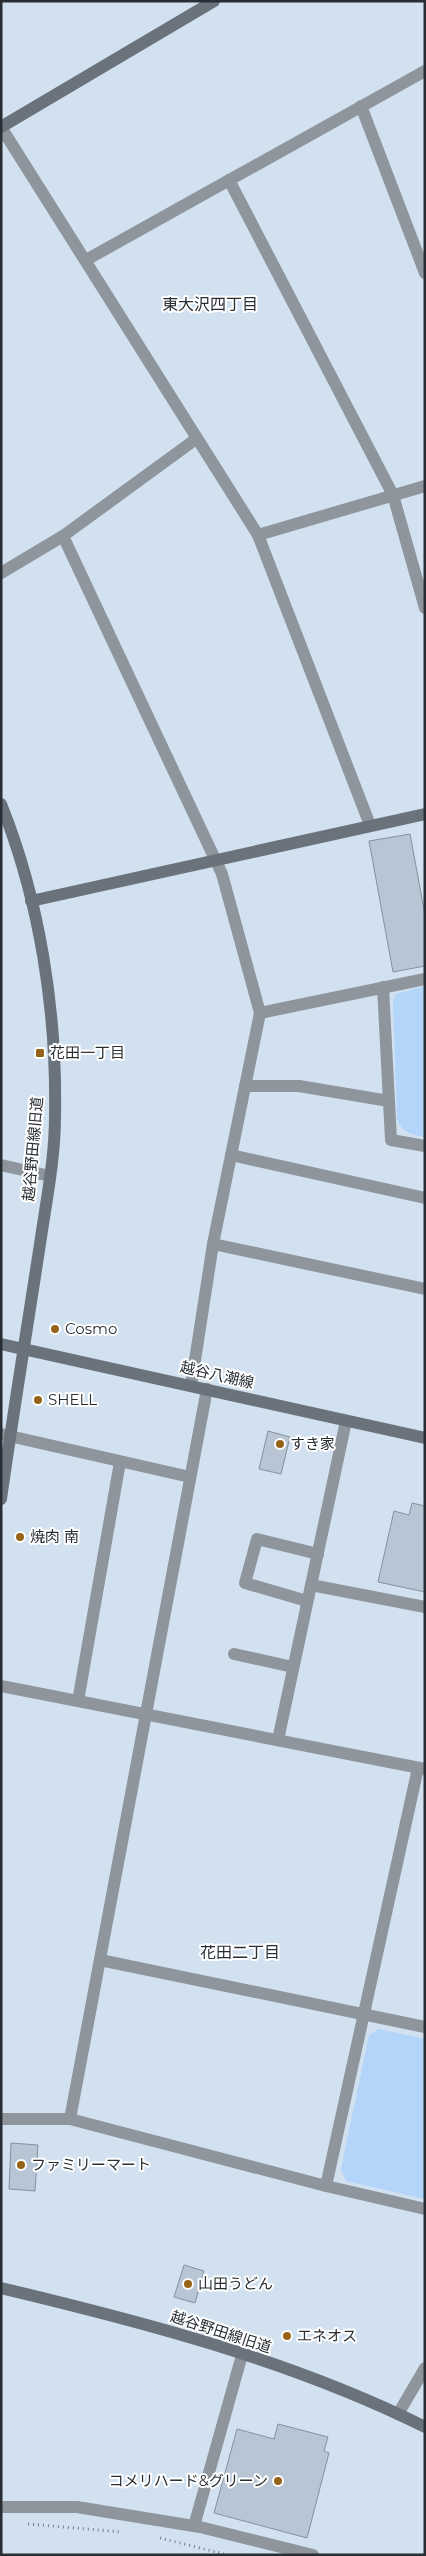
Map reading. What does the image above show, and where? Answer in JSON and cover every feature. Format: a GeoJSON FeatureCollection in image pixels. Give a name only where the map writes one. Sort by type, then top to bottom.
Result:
{"type":"FeatureCollection","features":[{"type":"Feature","properties":{"kind":"street"},"geometry":{"type":"LineString","coordinates":[[214,1],[1,127],[258,535],[370,825]]}},
{"type":"Feature","properties":{"kind":"street"},"geometry":{"type":"LineString","coordinates":[[86,260],[425,71]]}},
{"type":"Feature","properties":{"kind":"street"},"geometry":{"type":"LineString","coordinates":[[360,106],[425,273]]}},
{"type":"Feature","properties":{"kind":"street"},"geometry":{"type":"LineString","coordinates":[[229,180],[393,495],[425,608]]}},
{"type":"Feature","properties":{"kind":"street"},"geometry":{"type":"LineString","coordinates":[[1,573],[63,536],[196,439]]}},
{"type":"Feature","properties":{"kind":"street"},"geometry":{"type":"LineString","coordinates":[[258,535],[425,486]]}},
{"type":"Feature","properties":{"kind":"street"},"geometry":{"type":"LineString","coordinates":[[63,536],[222,874],[260,1013],[213,1244],[191,1386]]}},
{"type":"Feature","properties":{"kind":"street","name":"越谷野田線旧道"},"geometry":{"type":"LineString","coordinates":[[1,804],[13,833],[31,901],[44,971],[52,1040],[55,1117],[50,1176],[25,1349],[6,1434],[1,1499]]}},
{"type":"Feature","properties":{"kind":"street"},"geometry":{"type":"LineString","coordinates":[[31,901],[425,814]]}},
{"type":"Feature","properties":{"kind":"street"},"geometry":{"type":"LineString","coordinates":[[260,1013],[425,979]]}},
{"type":"Feature","properties":{"kind":"street"},"geometry":{"type":"LineString","coordinates":[[383,988],[391,1140],[425,1146]]}},
{"type":"Feature","properties":{"kind":"street"},"geometry":{"type":"LineString","coordinates":[[246,1086],[298,1086],[389,1101]]}},
{"type":"Feature","properties":{"kind":"street"},"geometry":{"type":"LineString","coordinates":[[231,1155],[425,1198]]}},
{"type":"Feature","properties":{"kind":"street"},"geometry":{"type":"LineString","coordinates":[[1,1165],[50,1176]]}},
{"type":"Feature","properties":{"kind":"street"},"geometry":{"type":"LineString","coordinates":[[213,1244],[425,1289]]}},
{"type":"Feature","properties":{"kind":"street","name":"越谷八潮線"},"geometry":{"type":"LineString","coordinates":[[1,1344],[425,1438]]}},
{"type":"Feature","properties":{"kind":"street"},"geometry":{"type":"LineString","coordinates":[[70,2120],[206,1389]]}},
{"type":"Feature","properties":{"kind":"street"},"geometry":{"type":"LineString","coordinates":[[278,1740],[346,1421]]}},
{"type":"Feature","properties":{"kind":"street"},"geometry":{"type":"LineString","coordinates":[[6,1434],[190,1477]]}},
{"type":"Feature","properties":{"kind":"street"},"geometry":{"type":"LineString","coordinates":[[78,1701],[120,1462]]}},
{"type":"Feature","properties":{"kind":"street"},"geometry":{"type":"LineString","coordinates":[[307,1601],[245,1583],[257,1539],[318,1554]]}},
{"type":"Feature","properties":{"kind":"street"},"geometry":{"type":"LineString","coordinates":[[311,1585],[425,1607]]}},
{"type":"Feature","properties":{"kind":"street"},"geometry":{"type":"LineString","coordinates":[[234,1654],[293,1667]]}},
{"type":"Feature","properties":{"kind":"street"},"geometry":{"type":"LineString","coordinates":[[1,1686],[421,1769],[363,2015],[326,2186]]}},
{"type":"Feature","properties":{"kind":"street"},"geometry":{"type":"LineString","coordinates":[[100,1960],[425,2027]]}},
{"type":"Feature","properties":{"kind":"street"},"geometry":{"type":"LineString","coordinates":[[1,2119],[70,2120],[326,2186],[425,2209]]}},
{"type":"Feature","properties":{"kind":"street","name":"越谷野田線旧道"},"geometry":{"type":"LineString","coordinates":[[1,2288],[89,2309],[242,2355],[398,2414],[425,2428]]}},
{"type":"Feature","properties":{"kind":"street"},"geometry":{"type":"LineString","coordinates":[[194,2526],[242,2355]]}},
{"type":"Feature","properties":{"kind":"street"},"geometry":{"type":"LineString","coordinates":[[398,2414],[425,2368]]}},
{"type":"Feature","properties":{"kind":"street"},"geometry":{"type":"LineString","coordinates":[[1,2507],[77,2508],[194,2526],[313,2555]]}},
{"type":"Feature","properties":{"kind":"path"},"geometry":{"type":"LineString","coordinates":[[26,2524],[132,2532]]}},
{"type":"Feature","properties":{"kind":"path"},"geometry":{"type":"LineString","coordinates":[[151,2536],[228,2555]]}},
{"type":"Feature","properties":{"kind":"shaded area"},"geometry":{"type":"Polygon","coordinates":[[[425,986],[425,1137],[411,1134],[404,1130],[397,1119],[393,1001],[396,994],[425,986]]]}},
{"type":"Feature","properties":{"kind":"shaded area"},"geometry":{"type":"Polygon","coordinates":[[[379,2029],[425,2039],[425,2199],[346,2181],[341,2169],[369,2035],[379,2029]]]}},
{"type":"Feature","properties":{"kind":"building"},"geometry":{"type":"Polygon","coordinates":[[[410,834],[425,915],[425,966],[393,972],[369,841],[410,834]]]}},
{"type":"Feature","properties":{"kind":"building"},"geometry":{"type":"Polygon","coordinates":[[[268,1431],[290,1437],[281,1474],[259,1469],[268,1431]]]}},
{"type":"Feature","properties":{"kind":"building"},"geometry":{"type":"Polygon","coordinates":[[[412,1503],[425,1506],[425,1592],[378,1582],[394,1511],[409,1515],[412,1503]]]}},
{"type":"Feature","properties":{"kind":"building"},"geometry":{"type":"Polygon","coordinates":[[[11,2143],[38,2145],[35,2191],[9,2189],[11,2143]]]}},
{"type":"Feature","properties":{"kind":"building"},"geometry":{"type":"Polygon","coordinates":[[[184,2265],[204,2271],[195,2303],[174,2297],[184,2265]]]}},
{"type":"Feature","properties":{"kind":"building"},"geometry":{"type":"Polygon","coordinates":[[[278,2424],[328,2437],[324,2451],[329,2453],[307,2538],[214,2513],[237,2429],[274,2439],[278,2424]]]}},
{"type":"Feature","properties":{"kind":"place","name":"花田一丁目"},"geometry":{"type":"Point","coordinates":[40,1053]}},
{"type":"Feature","properties":{"kind":"place","name":"Cosmo"},"geometry":{"type":"Point","coordinates":[55,1329]}},
{"type":"Feature","properties":{"kind":"place","name":"SHELL"},"geometry":{"type":"Point","coordinates":[38,1400]}},
{"type":"Feature","properties":{"kind":"place","name":"すき家"},"geometry":{"type":"Point","coordinates":[280,1444]}},
{"type":"Feature","properties":{"kind":"place","name":"焼肉 南"},"geometry":{"type":"Point","coordinates":[20,1537]}},
{"type":"Feature","properties":{"kind":"place","name":"ファミリーマート"},"geometry":{"type":"Point","coordinates":[21,2165]}},
{"type":"Feature","properties":{"kind":"place","name":"山田うどん"},"geometry":{"type":"Point","coordinates":[188,2284]}},
{"type":"Feature","properties":{"kind":"place","name":"エネオス"},"geometry":{"type":"Point","coordinates":[287,2336]}},
{"type":"Feature","properties":{"kind":"place","name":"コメリハード&グリーン"},"geometry":{"type":"Point","coordinates":[278,2481]}},
{"type":"Feature","properties":{"kind":"district","name":"東大沢四丁目"},"geometry":{"type":"Point","coordinates":[210,304]}},
{"type":"Feature","properties":{"kind":"district","name":"花田二丁目"},"geometry":{"type":"Point","coordinates":[240,1952]}}]}
